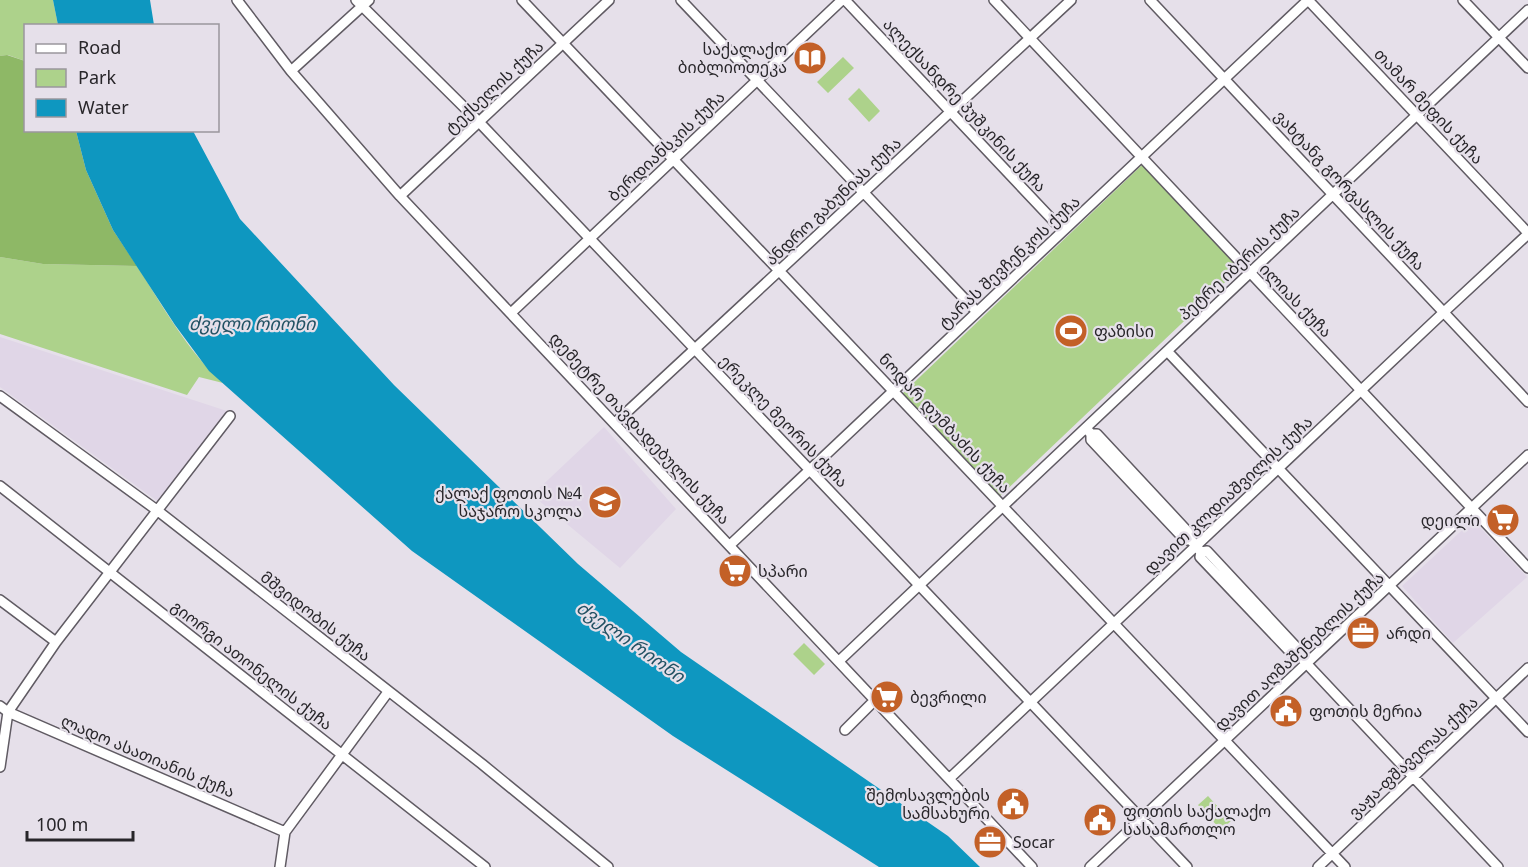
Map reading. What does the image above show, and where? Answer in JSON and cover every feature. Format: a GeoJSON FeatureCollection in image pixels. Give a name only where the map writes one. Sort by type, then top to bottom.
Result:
{"type":"FeatureCollection","features":[{"type":"Feature","properties":{"kind":"street","name":"დემეტრე თავდადებულის ქუჩა"},"geometry":{"type":"LineString","coordinates":[[237,0],[291,71],[400,196],[1032,867]]}},
{"type":"Feature","properties":{"kind":"street","name":"ნოდარ დუმბაძის ქუჩა"},"geometry":{"type":"LineString","coordinates":[[522,0],[1345,867]]}},
{"type":"Feature","properties":{"kind":"street","name":"ტექსელის ქუჩა"},"geometry":{"type":"LineString","coordinates":[[400,196],[609,0]]}},
{"type":"Feature","properties":{"kind":"street"},"geometry":{"type":"LineString","coordinates":[[681,0],[977,312]]}},
{"type":"Feature","properties":{"kind":"street","name":"ბერდიანსკის ქუჩა"},"geometry":{"type":"LineString","coordinates":[[511,313],[843,0]]}},
{"type":"Feature","properties":{"kind":"street","name":"ალექსანდრე პუშკინის ქუჩა"},"geometry":{"type":"LineString","coordinates":[[843,0],[1063,231]]}},
{"type":"Feature","properties":{"kind":"street","name":"ილიას ქუჩა"},"geometry":{"type":"LineString","coordinates":[[994,0],[1528,568]]}},
{"type":"Feature","properties":{"kind":"street","name":"ანდრო გაბუნიას ქუჩა"},"geometry":{"type":"LineString","coordinates":[[615,423],[1071,0]]}},
{"type":"Feature","properties":{"kind":"street","name":"ვახტანგ გორგასლის ქუჩა"},"geometry":{"type":"LineString","coordinates":[[1150,0],[1528,402]]}},
{"type":"Feature","properties":{"kind":"street","name":"ტარას შევჩენკოს ქუჩა"},"geometry":{"type":"LineString","coordinates":[[730,545],[1308,0]]}},
{"type":"Feature","properties":{"kind":"street","name":"თამარ მეფის ქუჩა"},"geometry":{"type":"LineString","coordinates":[[1308,0],[1528,234]]}},
{"type":"Feature","properties":{"kind":"street"},"geometry":{"type":"LineString","coordinates":[[1463,0],[1528,69]]}},
{"type":"Feature","properties":{"kind":"street"},"geometry":{"type":"LineString","coordinates":[[291,71],[362,2]]}},
{"type":"Feature","properties":{"kind":"street","name":"ერეკლე მეორის ქუჩა"},"geometry":{"type":"LineString","coordinates":[[362,2],[1187,867]]}},
{"type":"Feature","properties":{"kind":"street","name":"პეტრე იბერის ქუჩა"},"geometry":{"type":"LineString","coordinates":[[839,661],[1002,506],[1088,431],[1167,351],[1528,10]]}},
{"type":"Feature","properties":{"kind":"street","name":"დავით კლდიაშვილის ქუჩა"},"geometry":{"type":"LineString","coordinates":[[950,778],[1528,234]]}},
{"type":"Feature","properties":{"kind":"street"},"geometry":{"type":"LineString","coordinates":[[1167,351],[1528,732]]}},
{"type":"Feature","properties":{"kind":"street","name":"მშვიდობის ქუჩა"},"geometry":{"type":"LineString","coordinates":[[0,396],[158,511],[482,764],[609,867]]}},
{"type":"Feature","properties":{"kind":"street"},"geometry":{"type":"LineString","coordinates":[[0,767],[4,709],[230,416]]}},
{"type":"Feature","properties":{"kind":"street"},"geometry":{"type":"LineString","coordinates":[[1088,431],[1097,434],[1113,451],[1191,535],[1196,546],[1207,551],[1300,651],[1304,661],[1498,867]]}},
{"type":"Feature","properties":{"kind":"street","name":"დავით აღმაშენებლის ქუჩა"},"geometry":{"type":"LineString","coordinates":[[1090,867],[1225,741],[1304,661],[1390,586],[1528,455]]}},
{"type":"Feature","properties":{"kind":"street","name":"გიორგი ათონელის ქუჩა"},"geometry":{"type":"LineString","coordinates":[[0,486],[485,867]]}},
{"type":"Feature","properties":{"kind":"street"},"geometry":{"type":"LineString","coordinates":[[0,600],[56,642]]}},
{"type":"Feature","properties":{"kind":"street","name":"ვაჟა-ფშაველას ქუჩა"},"geometry":{"type":"LineString","coordinates":[[1318,867],[1528,668]]}},
{"type":"Feature","properties":{"kind":"street"},"geometry":{"type":"LineString","coordinates":[[280,867],[285,832],[388,692]]}},
{"type":"Feature","properties":{"kind":"street"},"geometry":{"type":"LineString","coordinates":[[845,730],[875,700]]}},
{"type":"Feature","properties":{"kind":"street","name":"ლადო ასათიანის ქუჩა"},"geometry":{"type":"LineString","coordinates":[[4,709],[285,832]]}},
{"type":"Feature","properties":{"kind":"shaded area"},"geometry":{"type":"Polygon","coordinates":[[[0,337],[230,412],[160,503],[0,387],[0,337]]]}},
{"type":"Feature","properties":{"kind":"shaded area","name":"ქალაქ ფოთის №4 საჯარო სკოლა"},"geometry":{"type":"Polygon","coordinates":[[[604,427],[676,509],[620,568],[532,495],[604,427]]]}},
{"type":"Feature","properties":{"kind":"shaded area"},"geometry":{"type":"Polygon","coordinates":[[[1473,520],[1527,577],[1453,643],[1402,586],[1473,520]]]}},
{"type":"Feature","properties":{"kind":"green space"},"geometry":{"type":"Polygon","coordinates":[[[0,0],[53,0],[58,24],[24,24],[24,61],[8,55],[0,56],[0,0]]]}},
{"type":"Feature","properties":{"kind":"green space"},"geometry":{"type":"Polygon","coordinates":[[[7,55],[24,61],[24,132],[76,132],[86,170],[113,230],[137,266],[43,264],[0,257],[0,56],[7,55]]]}},
{"type":"Feature","properties":{"kind":"green space"},"geometry":{"type":"Polygon","coordinates":[[[843,57],[854,68],[828,93],[817,82],[843,57]]]}},
{"type":"Feature","properties":{"kind":"green space"},"geometry":{"type":"Polygon","coordinates":[[[859,88],[880,111],[869,122],[848,99],[859,88]]]}},
{"type":"Feature","properties":{"kind":"green space","name":"ფაზისი"},"geometry":{"type":"Polygon","coordinates":[[[1142,165],[1240,268],[999,497],[902,394],[1142,165]]]}},
{"type":"Feature","properties":{"kind":"green space"},"geometry":{"type":"Polygon","coordinates":[[[0,257],[43,264],[137,266],[198,357],[223,383],[199,377],[187,395],[0,334],[0,257]]]}},
{"type":"Feature","properties":{"kind":"green space"},"geometry":{"type":"Polygon","coordinates":[[[804,643],[825,664],[814,675],[793,654],[804,643]]]}},
{"type":"Feature","properties":{"kind":"green space"},"geometry":{"type":"Polygon","coordinates":[[[1208,796],[1231,821],[1221,830],[1198,805],[1208,796]]]}},
{"type":"Feature","properties":{"kind":"water"},"geometry":{"type":"Polygon","coordinates":[[[53,0],[150,0],[154,24],[58,24],[53,0]]]}},
{"type":"Feature","properties":{"kind":"water","name":"ძველი რიონი"},"geometry":{"type":"Polygon","coordinates":[[[76,132],[194,132],[240,219],[394,385],[578,564],[681,652],[948,836],[980,867],[879,867],[673,736],[412,551],[209,371],[175,325],[113,230],[86,170],[76,132]]]}},
{"type":"Feature","properties":{"kind":"place","name":"საქალაქო ბიბლიოთეკა"},"geometry":{"type":"Point","coordinates":[810,58]}},
{"type":"Feature","properties":{"kind":"place","name":"ფაზისი"},"geometry":{"type":"Point","coordinates":[1071,331]}},
{"type":"Feature","properties":{"kind":"place","name":"ქალაქ ფოთის №4 საჯარო სკოლა"},"geometry":{"type":"Point","coordinates":[605,502]}},
{"type":"Feature","properties":{"kind":"place","name":"დეილი"},"geometry":{"type":"Point","coordinates":[1503,520]}},
{"type":"Feature","properties":{"kind":"place","name":"სპარი"},"geometry":{"type":"Point","coordinates":[735,571]}},
{"type":"Feature","properties":{"kind":"place","name":"არდი"},"geometry":{"type":"Point","coordinates":[1363,633]}},
{"type":"Feature","properties":{"kind":"place","name":"ბევრილი"},"geometry":{"type":"Point","coordinates":[887,697]}},
{"type":"Feature","properties":{"kind":"place","name":"ფოთის მერია"},"geometry":{"type":"Point","coordinates":[1286,711]}},
{"type":"Feature","properties":{"kind":"place","name":"შემოსავლების სამსახური"},"geometry":{"type":"Point","coordinates":[1013,804]}},
{"type":"Feature","properties":{"kind":"place","name":"ფოთის საქალაქო სასამართლო"},"geometry":{"type":"Point","coordinates":[1100,820]}},
{"type":"Feature","properties":{"kind":"place","name":"Socar"},"geometry":{"type":"Point","coordinates":[990,842]}}]}
